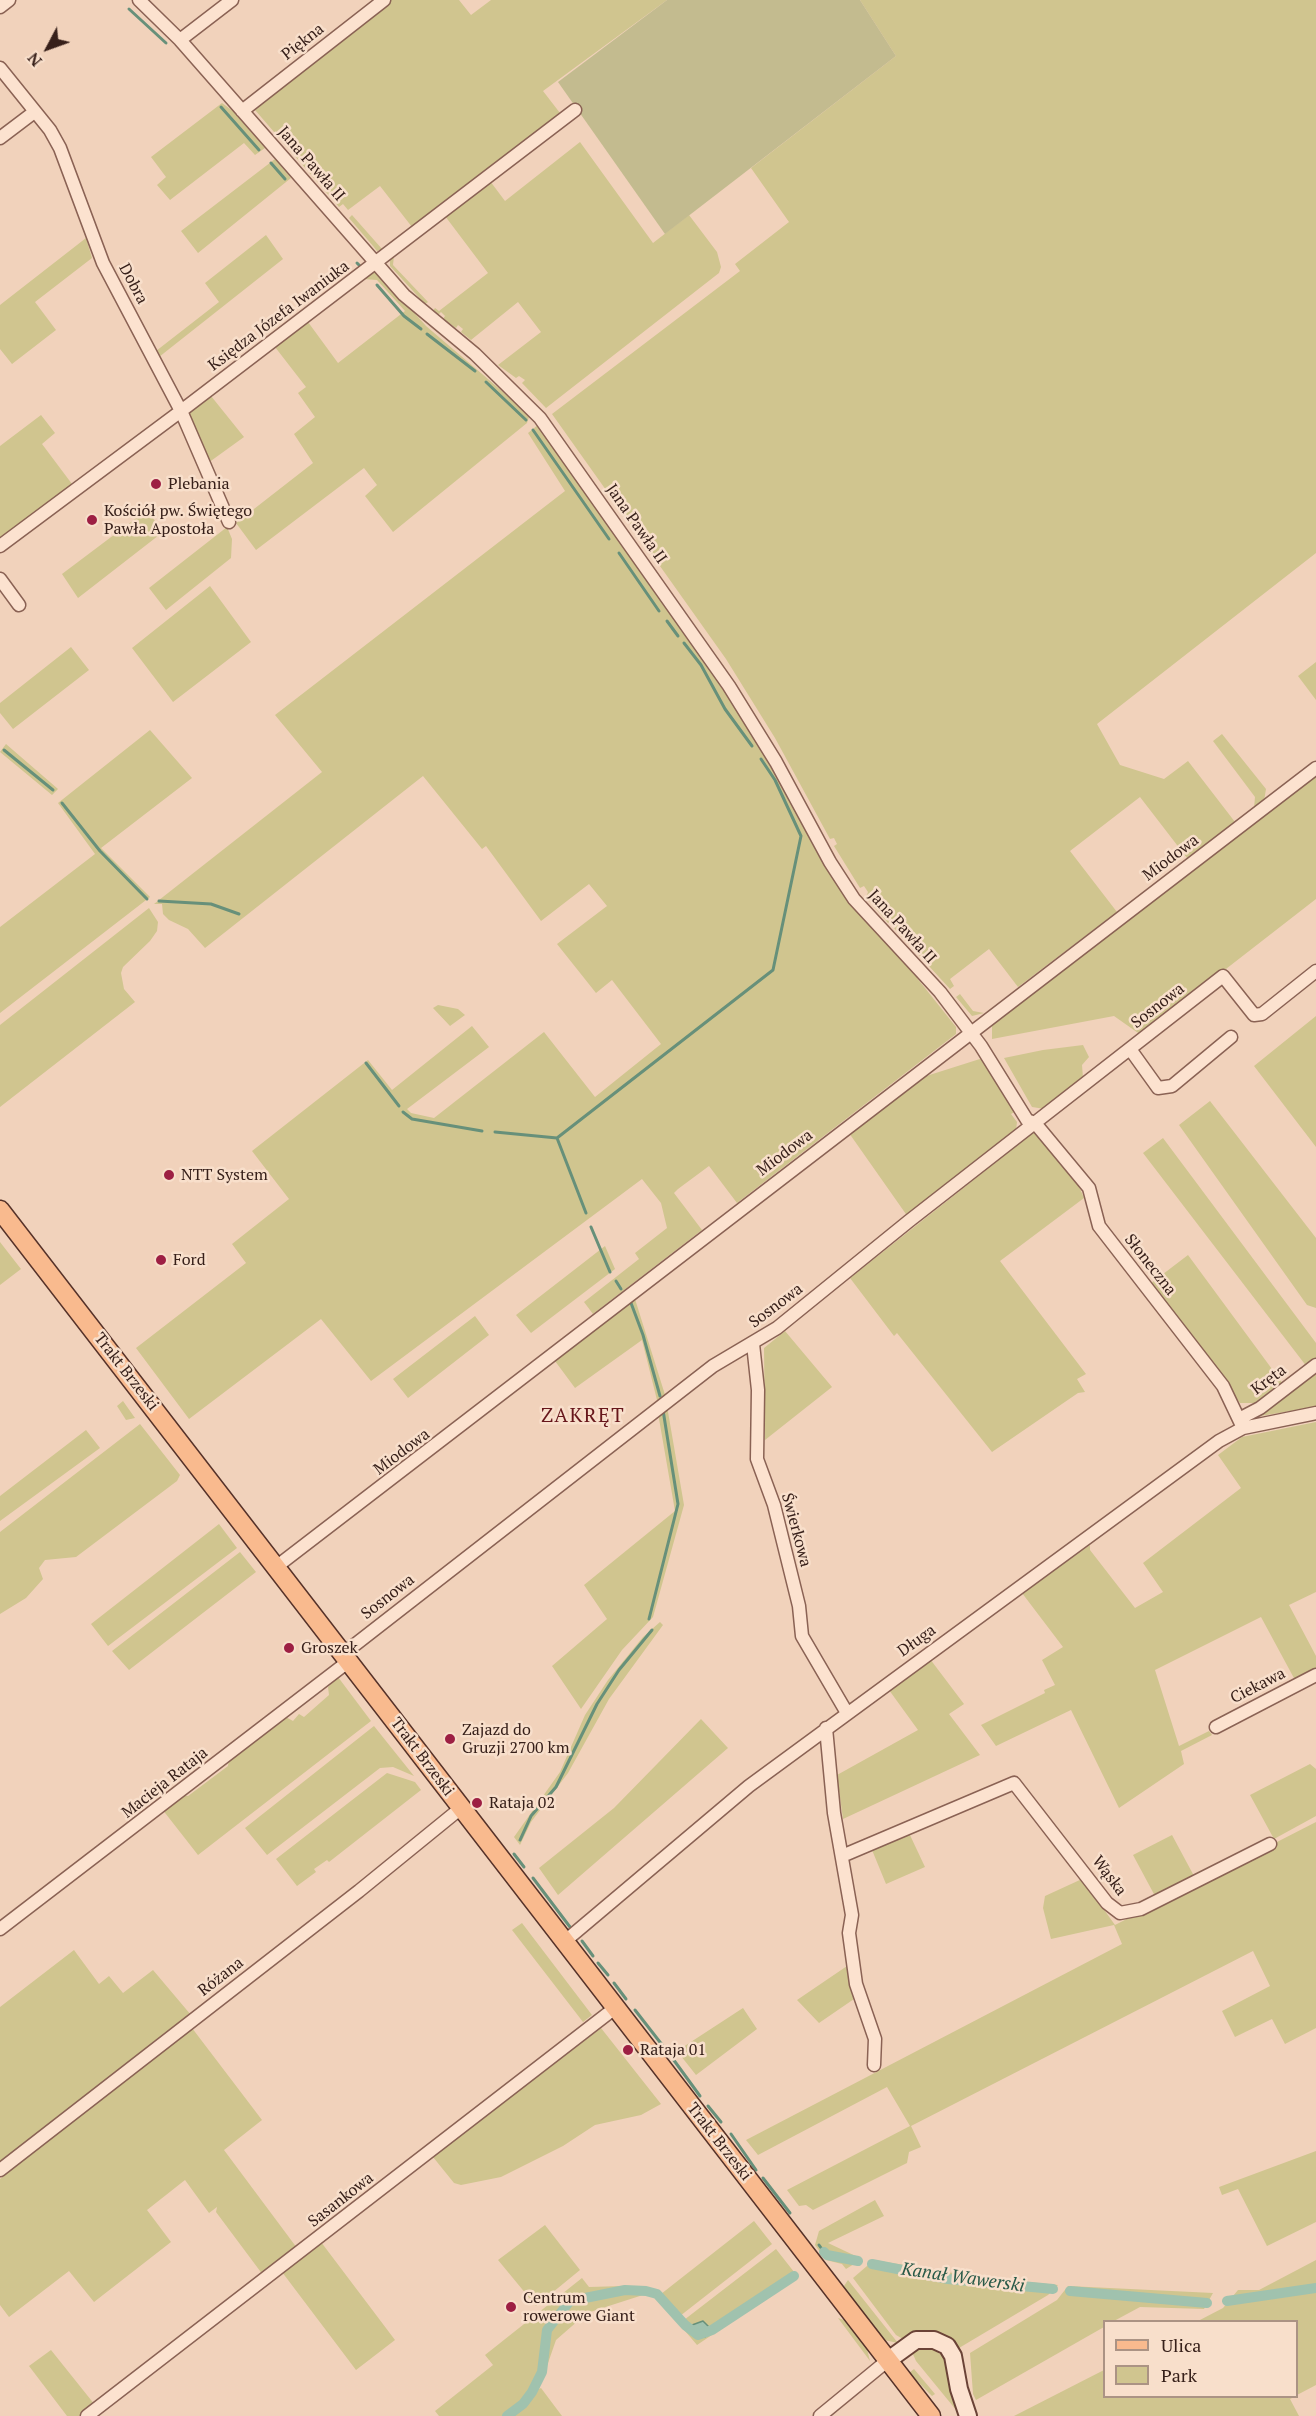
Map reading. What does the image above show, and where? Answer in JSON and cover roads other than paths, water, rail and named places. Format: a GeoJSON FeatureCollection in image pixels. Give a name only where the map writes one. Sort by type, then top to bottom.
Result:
{"type":"FeatureCollection","features":[{"type":"Feature","properties":{"kind":"main road","name":"Trakt Brzeski"},"geometry":{"type":"LineString","coordinates":[[0,1210],[931,2416]]}},
{"type":"Feature","properties":{"kind":"street"},"geometry":{"type":"LineString","coordinates":[[0,7],[9,0]]}},
{"type":"Feature","properties":{"kind":"street","name":"Jana Pawła II"},"geometry":{"type":"LineString","coordinates":[[140,0],[180,40],[421,312],[476,354],[540,418],[707,652],[776,762],[830,862],[854,899],[940,992],[1022,1112],[1028,1120],[1035,1123]]}},
{"type":"Feature","properties":{"kind":"street"},"geometry":{"type":"LineString","coordinates":[[180,40],[232,0]]}},
{"type":"Feature","properties":{"kind":"street","name":"Piękna"},"geometry":{"type":"LineString","coordinates":[[242,111],[384,0]]}},
{"type":"Feature","properties":{"kind":"street","name":"Dobra"},"geometry":{"type":"LineString","coordinates":[[0,68],[33,112],[50,130],[60,148],[103,262],[181,411],[229,522]]}},
{"type":"Feature","properties":{"kind":"street","name":"Księdza Józefa Iwaniuka"},"geometry":{"type":"LineString","coordinates":[[0,546],[575,110]]}},
{"type":"Feature","properties":{"kind":"street"},"geometry":{"type":"LineString","coordinates":[[0,138],[33,112]]}},
{"type":"Feature","properties":{"kind":"street"},"geometry":{"type":"LineString","coordinates":[[0,579],[19,605]]}},
{"type":"Feature","properties":{"kind":"street","name":"Miodowa"},"geometry":{"type":"LineString","coordinates":[[276,1567],[444,1441],[645,1281],[1316,768]]}},
{"type":"Feature","properties":{"kind":"street","name":"Sosnowa"},"geometry":{"type":"LineString","coordinates":[[346,1658],[713,1366],[777,1329],[1223,975],[1254,1015],[1262,1014],[1316,971]]}},
{"type":"Feature","properties":{"kind":"street"},"geometry":{"type":"LineString","coordinates":[[1130,1049],[1158,1088],[1172,1086],[1232,1037]]}},
{"type":"Feature","properties":{"kind":"street","name":"Słoneczna"},"geometry":{"type":"LineString","coordinates":[[1035,1123],[1089,1188],[1099,1226],[1223,1386],[1241,1423]]}},
{"type":"Feature","properties":{"kind":"street","name":"Świerkowa"},"geometry":{"type":"LineString","coordinates":[[753,1344],[758,1390],[757,1460],[774,1505],[799,1606],[802,1636],[847,1713]]}},
{"type":"Feature","properties":{"kind":"street","name":"Kręta"},"geometry":{"type":"LineString","coordinates":[[1241,1423],[1316,1365]]}},
{"type":"Feature","properties":{"kind":"street","name":"Długa"},"geometry":{"type":"LineString","coordinates":[[564,1942],[697,1827],[826,1728],[1241,1423],[1316,1413]]}},
{"type":"Feature","properties":{"kind":"street","name":"Macieja Rataja"},"geometry":{"type":"LineString","coordinates":[[0,1929],[346,1658]]}},
{"type":"Feature","properties":{"kind":"street","name":"Ciekawa"},"geometry":{"type":"LineString","coordinates":[[1216,1727],[1316,1675]]}},
{"type":"Feature","properties":{"kind":"street"},"geometry":{"type":"LineString","coordinates":[[826,1728],[829,1776],[852,1915],[849,1933],[856,1984],[875,2039],[874,2065]]}},
{"type":"Feature","properties":{"kind":"street","name":"Wąska"},"geometry":{"type":"LineString","coordinates":[[842,1856],[1014,1783],[1107,1903],[1120,1913],[1141,1909],[1270,1844]]}},
{"type":"Feature","properties":{"kind":"street","name":"Różana"},"geometry":{"type":"LineString","coordinates":[[0,2170],[359,1891],[461,1808]]}},
{"type":"Feature","properties":{"kind":"street","name":"Sasankowa"},"geometry":{"type":"LineString","coordinates":[[87,2416],[615,2008]]}},
{"type":"Feature","properties":{"kind":"street"},"geometry":{"type":"LineString","coordinates":[[820,2416],[887,2361],[911,2343],[924,2338],[947,2346],[954,2356],[958,2389],[968,2416]]}},
{"type":"Feature","properties":{"kind":"waterway"},"geometry":{"type":"LineString","coordinates":[[129,9],[166,43]]}},
{"type":"Feature","properties":{"kind":"waterway"},"geometry":{"type":"LineString","coordinates":[[221,107],[259,150]]}},
{"type":"Feature","properties":{"kind":"waterway"},"geometry":{"type":"LineString","coordinates":[[271,163],[285,179]]}},
{"type":"Feature","properties":{"kind":"waterway"},"geometry":{"type":"LineString","coordinates":[[357,263],[360,266]]}},
{"type":"Feature","properties":{"kind":"waterway"},"geometry":{"type":"LineString","coordinates":[[377,285],[404,316],[421,329]]}},
{"type":"Feature","properties":{"kind":"waterway"},"geometry":{"type":"LineString","coordinates":[[427,334],[475,371]]}},
{"type":"Feature","properties":{"kind":"waterway"},"geometry":{"type":"LineString","coordinates":[[486,382],[526,420]]}},
{"type":"Feature","properties":{"kind":"waterway"},"geometry":{"type":"LineString","coordinates":[[533,430],[609,539]]}},
{"type":"Feature","properties":{"kind":"waterway"},"geometry":{"type":"LineString","coordinates":[[619,553],[659,611]]}},
{"type":"Feature","properties":{"kind":"waterway"},"geometry":{"type":"LineString","coordinates":[[667,621],[678,636]]}},
{"type":"Feature","properties":{"kind":"waterway"},"geometry":{"type":"LineString","coordinates":[[684,643],[701,665],[725,709],[752,746]]}},
{"type":"Feature","properties":{"kind":"waterway"},"geometry":{"type":"LineString","coordinates":[[4,750],[53,790]]}},
{"type":"Feature","properties":{"kind":"waterway"},"geometry":{"type":"LineString","coordinates":[[586,1213],[557,1138],[773,970],[801,836],[775,780],[761,759]]}},
{"type":"Feature","properties":{"kind":"waterway"},"geometry":{"type":"LineString","coordinates":[[62,803],[100,851],[147,899]]}},
{"type":"Feature","properties":{"kind":"waterway"},"geometry":{"type":"LineString","coordinates":[[159,901],[211,904],[239,914]]}},
{"type":"Feature","properties":{"kind":"waterway"},"geometry":{"type":"LineString","coordinates":[[366,1063],[399,1106]]}},
{"type":"Feature","properties":{"kind":"waterway"},"geometry":{"type":"LineString","coordinates":[[403,1112],[412,1119],[482,1131]]}},
{"type":"Feature","properties":{"kind":"waterway"},"geometry":{"type":"LineString","coordinates":[[495,1132],[557,1138]]}},
{"type":"Feature","properties":{"kind":"waterway"},"geometry":{"type":"LineString","coordinates":[[591,1227],[610,1272]]}},
{"type":"Feature","properties":{"kind":"waterway"},"geometry":{"type":"LineString","coordinates":[[616,1281],[621,1289]]}},
{"type":"Feature","properties":{"kind":"waterway"},"geometry":{"type":"LineString","coordinates":[[631,1303],[643,1335],[660,1396]]}},
{"type":"Feature","properties":{"kind":"waterway"},"geometry":{"type":"LineString","coordinates":[[649,1619],[678,1504],[663,1410]]}},
{"type":"Feature","properties":{"kind":"waterway"},"geometry":{"type":"LineString","coordinates":[[520,1840],[531,1816],[556,1787],[597,1704],[619,1670],[652,1630]]}},
{"type":"Feature","properties":{"kind":"waterway"},"geometry":{"type":"LineString","coordinates":[[514,1854],[524,1867]]}},
{"type":"Feature","properties":{"kind":"waterway"},"geometry":{"type":"LineString","coordinates":[[533,1878],[570,1927]]}},
{"type":"Feature","properties":{"kind":"waterway"},"geometry":{"type":"LineString","coordinates":[[582,1941],[593,1956]]}},
{"type":"Feature","properties":{"kind":"waterway"},"geometry":{"type":"LineString","coordinates":[[598,1963],[608,1975]]}},
{"type":"Feature","properties":{"kind":"waterway"},"geometry":{"type":"LineString","coordinates":[[614,1983],[626,1999]]}},
{"type":"Feature","properties":{"kind":"waterway"},"geometry":{"type":"LineString","coordinates":[[635,2010],[663,2046]]}},
{"type":"Feature","properties":{"kind":"waterway"},"geometry":{"type":"LineString","coordinates":[[673,2059],[700,2096]]}},
{"type":"Feature","properties":{"kind":"waterway"},"geometry":{"type":"LineString","coordinates":[[708,2106],[721,2122]]}},
{"type":"Feature","properties":{"kind":"waterway"},"geometry":{"type":"LineString","coordinates":[[731,2134],[756,2170]]}},
{"type":"Feature","properties":{"kind":"waterway"},"geometry":{"type":"LineString","coordinates":[[763,2178],[790,2213]]}},
{"type":"Feature","properties":{"kind":"waterway"},"geometry":{"type":"LineString","coordinates":[[819,2245],[824,2252]]}},
{"type":"Feature","properties":{"kind":"waterway","name":"Kanał Wawerski"},"geometry":{"type":"LineString","coordinates":[[824,2252],[827,2255],[858,2261]]}},
{"type":"Feature","properties":{"kind":"waterway","name":"Kanał Wawerski"},"geometry":{"type":"LineString","coordinates":[[872,2264],[948,2279],[1053,2289]]}},
{"type":"Feature","properties":{"kind":"waterway","name":"Kanał Wawerski"},"geometry":{"type":"LineString","coordinates":[[507,2416],[523,2404],[532,2392],[542,2372],[547,2330],[570,2301],[625,2290],[646,2291],[657,2294],[685,2325],[698,2335],[712,2330],[794,2276]]}},
{"type":"Feature","properties":{"kind":"waterway","name":"Kanał Wawerski"},"geometry":{"type":"LineString","coordinates":[[1227,2301],[1316,2288]]}},
{"type":"Feature","properties":{"kind":"waterway","name":"Kanał Wawerski"},"geometry":{"type":"LineString","coordinates":[[1070,2291],[1207,2303]]}},
{"type":"Feature","properties":{"kind":"place","name":"Plebania"},"geometry":{"type":"Point","coordinates":[156,484]}},
{"type":"Feature","properties":{"kind":"place","name":"Kościół pw. Świętego Pawła Apostoła"},"geometry":{"type":"Point","coordinates":[92,520]}},
{"type":"Feature","properties":{"kind":"place","name":"NTT System"},"geometry":{"type":"Point","coordinates":[169,1175]}},
{"type":"Feature","properties":{"kind":"place","name":"Ford"},"geometry":{"type":"Point","coordinates":[161,1260]}},
{"type":"Feature","properties":{"kind":"place","name":"Groszek"},"geometry":{"type":"Point","coordinates":[289,1648]}},
{"type":"Feature","properties":{"kind":"place","name":"Zajazd do Gruzji 2700 km"},"geometry":{"type":"Point","coordinates":[450,1739]}},
{"type":"Feature","properties":{"kind":"place","name":"Rataja 02"},"geometry":{"type":"Point","coordinates":[477,1803]}},
{"type":"Feature","properties":{"kind":"place","name":"Rataja 01"},"geometry":{"type":"Point","coordinates":[628,2050]}},
{"type":"Feature","properties":{"kind":"place","name":"Centrum rowerowe Giant"},"geometry":{"type":"Point","coordinates":[511,2307]}},
{"type":"Feature","properties":{"kind":"district","name":"ZAKRĘT"},"geometry":{"type":"Point","coordinates":[583,1416]}}]}
